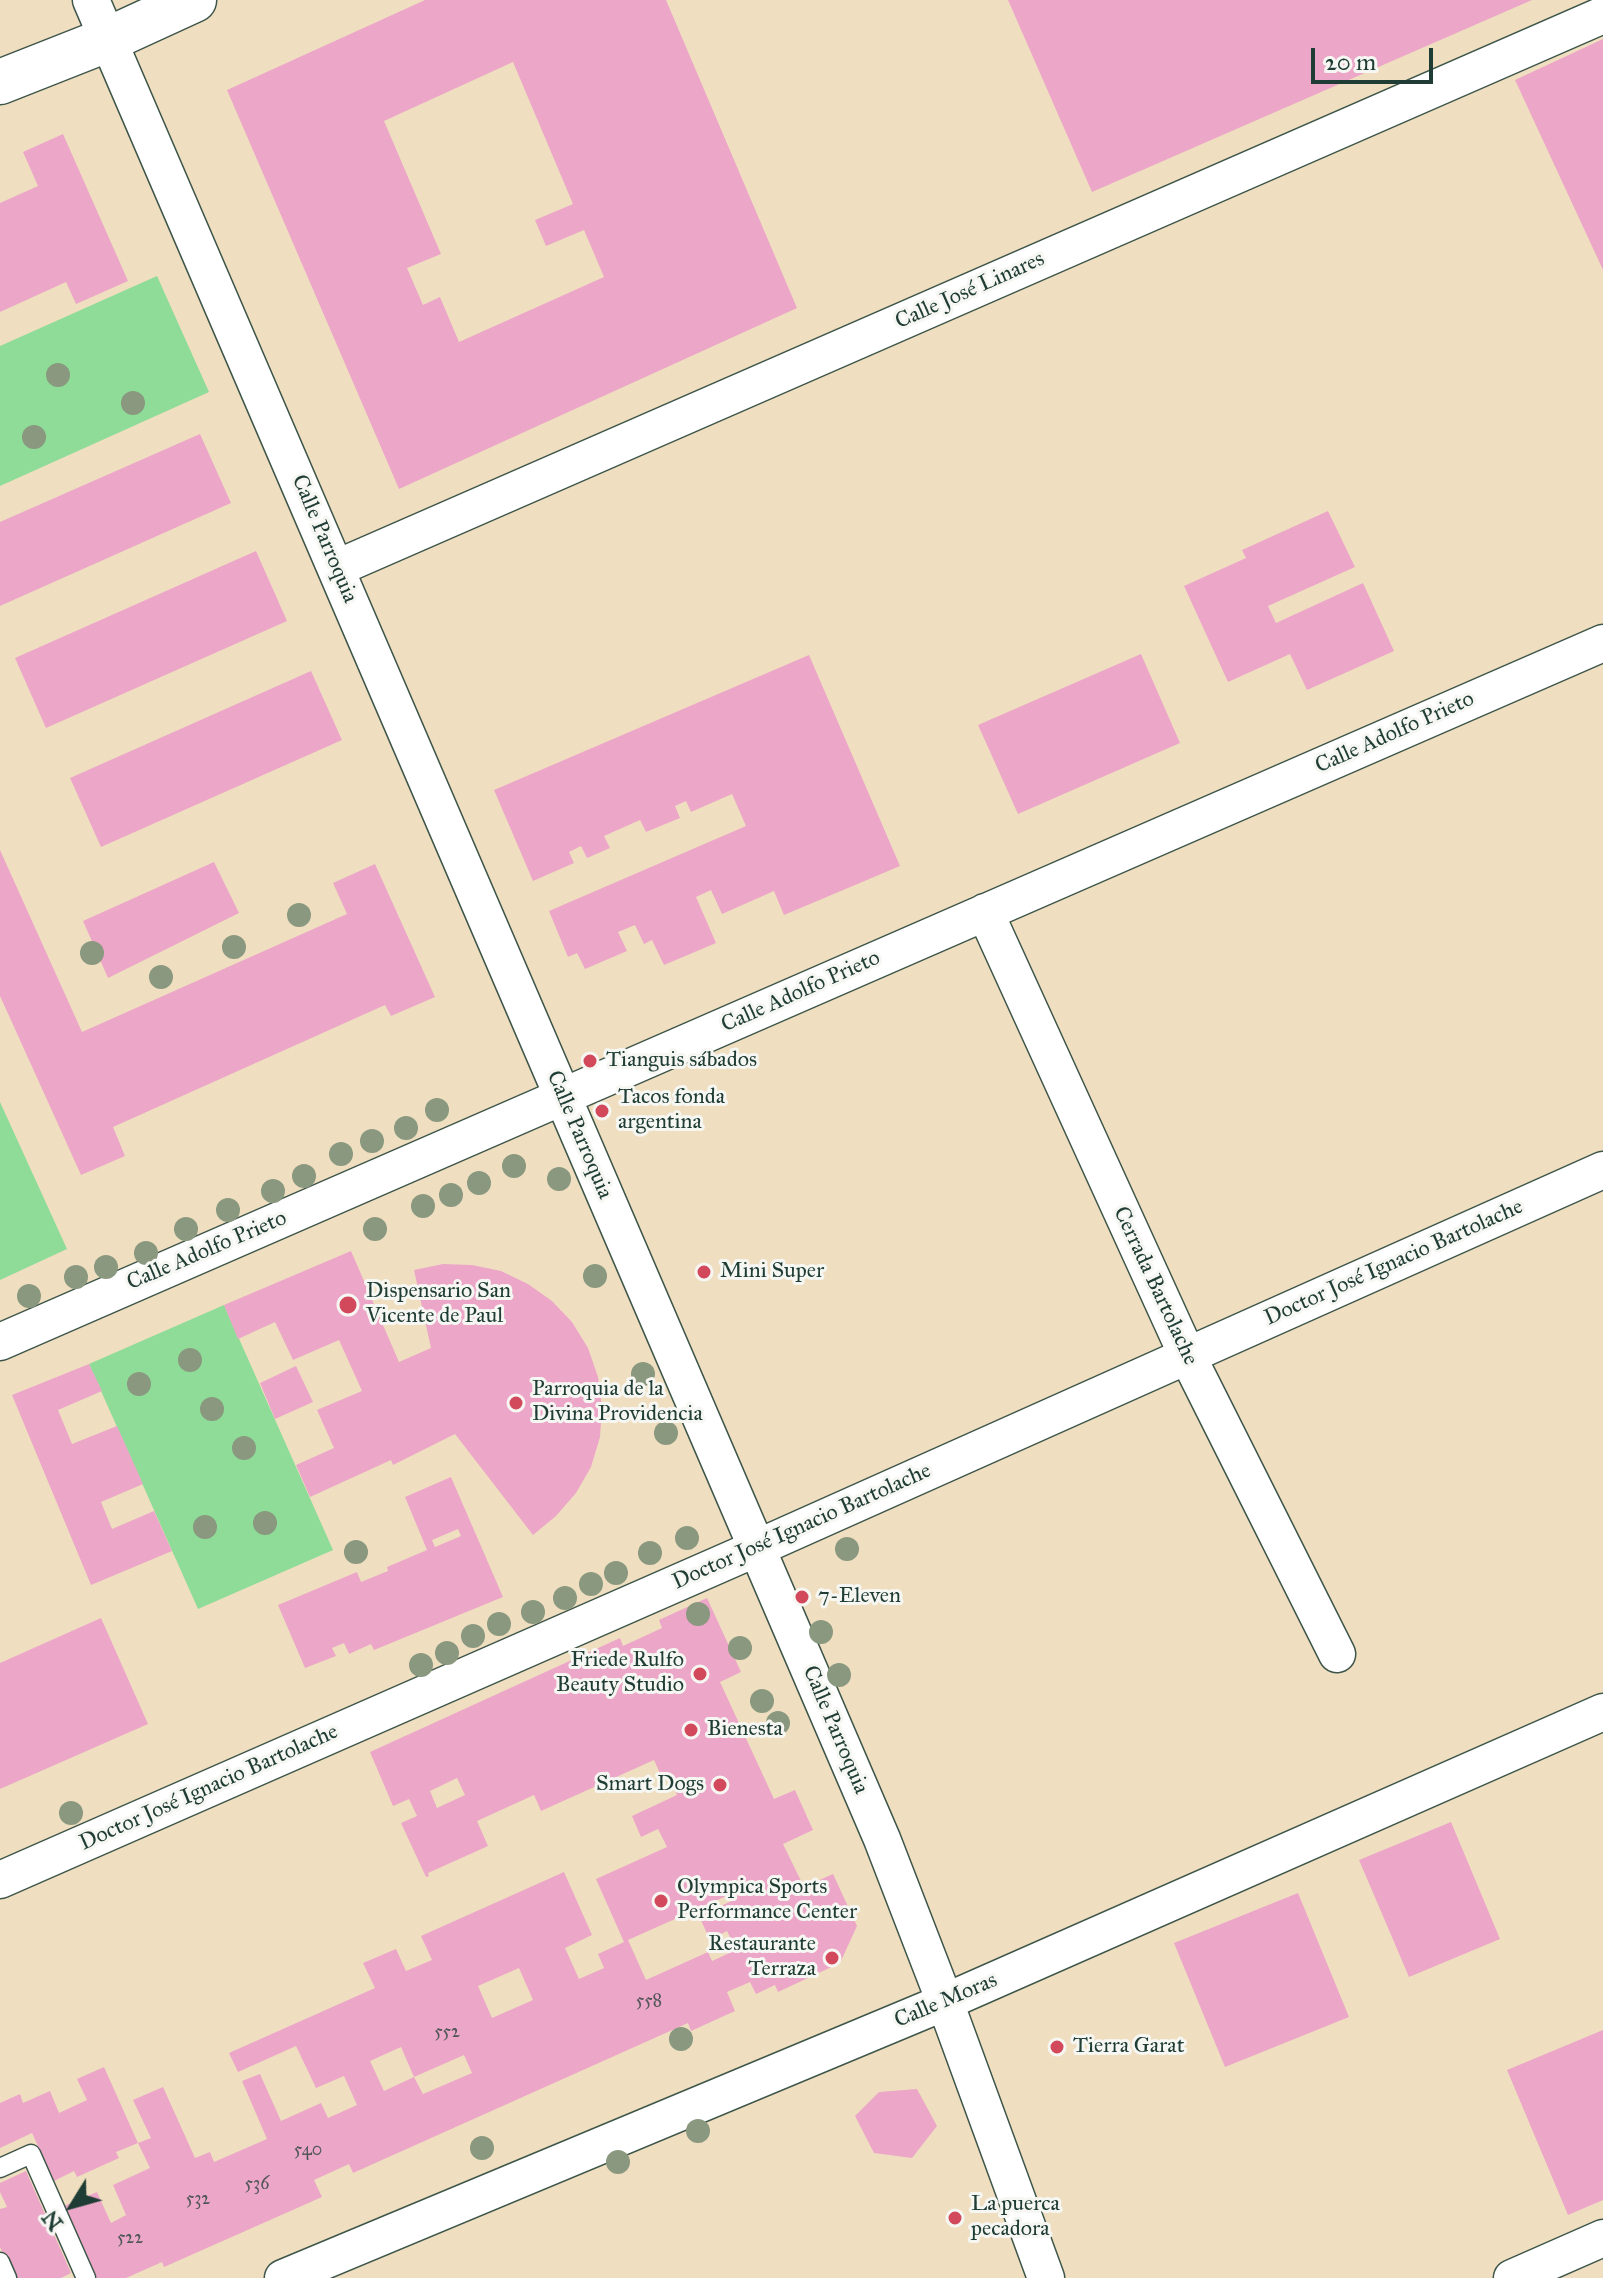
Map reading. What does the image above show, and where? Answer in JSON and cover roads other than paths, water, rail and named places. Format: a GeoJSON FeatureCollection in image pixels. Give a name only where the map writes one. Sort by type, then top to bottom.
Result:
{"type":"FeatureCollection","features":[{"type":"Feature","properties":{"kind":"main road"},"geometry":{"type":"LineString","coordinates":[[0,82],[109,39],[194,0]]}},
{"type":"Feature","properties":{"kind":"street","name":"Calle Parroquia"},"geometry":{"type":"LineString","coordinates":[[91,0],[882,1839],[1046,2278]]}},
{"type":"Feature","properties":{"kind":"street","name":"Calle José Linares"},"geometry":{"type":"LineString","coordinates":[[337,568],[1603,15]]}},
{"type":"Feature","properties":{"kind":"street","name":"Calle Adolfo Prieto"},"geometry":{"type":"LineString","coordinates":[[0,1342],[1603,643]]}},
{"type":"Feature","properties":{"kind":"street","name":"Cerrada Bartolache"},"geometry":{"type":"LineString","coordinates":[[985,912],[1187,1355],[1337,1654]]}},
{"type":"Feature","properties":{"kind":"street","name":"Doctor José Ignacio Bartolache"},"geometry":{"type":"LineString","coordinates":[[0,1880],[757,1548],[1603,1170]]}},
{"type":"Feature","properties":{"kind":"street","name":"Calle Moras"},"geometry":{"type":"LineString","coordinates":[[283,2278],[945,2002],[1603,1712]]}},
{"type":"Feature","properties":{"kind":"street"},"geometry":{"type":"LineString","coordinates":[[1512,2278],[1603,2238]]}},
{"type":"Feature","properties":{"kind":"lane"},"geometry":{"type":"LineString","coordinates":[[0,2168],[31,2154],[86,2278]]}},
{"type":"Feature","properties":{"kind":"lane"},"geometry":{"type":"LineString","coordinates":[[0,2262],[7,2278]]}},
{"type":"Feature","properties":{"kind":"place","name":"Tianguis sábados"},"geometry":{"type":"Point","coordinates":[590,1061]}},
{"type":"Feature","properties":{"kind":"place","name":"Tacos fonda argentina"},"geometry":{"type":"Point","coordinates":[602,1111]}},
{"type":"Feature","properties":{"kind":"place","name":"Mini Super"},"geometry":{"type":"Point","coordinates":[704,1272]}},
{"type":"Feature","properties":{"kind":"place","name":"Dispensario San Vicente de Paul"},"geometry":{"type":"Point","coordinates":[348,1305]}},
{"type":"Feature","properties":{"kind":"place","name":"Parroquia de la Divina Providencia"},"geometry":{"type":"Point","coordinates":[516,1403]}},
{"type":"Feature","properties":{"kind":"place","name":"7-Eleven"},"geometry":{"type":"Point","coordinates":[802,1597]}},
{"type":"Feature","properties":{"kind":"place","name":"Friede Rulfo Beauty Studio"},"geometry":{"type":"Point","coordinates":[700,1674]}},
{"type":"Feature","properties":{"kind":"place","name":"Bienesta"},"geometry":{"type":"Point","coordinates":[691,1730]}},
{"type":"Feature","properties":{"kind":"place","name":"Smart Dogs"},"geometry":{"type":"Point","coordinates":[720,1785]}},
{"type":"Feature","properties":{"kind":"place","name":"Olympica Sports Performance Center"},"geometry":{"type":"Point","coordinates":[661,1901]}},
{"type":"Feature","properties":{"kind":"place","name":"Restaurante Terraza"},"geometry":{"type":"Point","coordinates":[832,1958]}},
{"type":"Feature","properties":{"kind":"place","name":"Tierra Garat"},"geometry":{"type":"Point","coordinates":[1057,2047]}},
{"type":"Feature","properties":{"kind":"place","name":"La puerca pecadora"},"geometry":{"type":"Point","coordinates":[955,2218]}}]}
